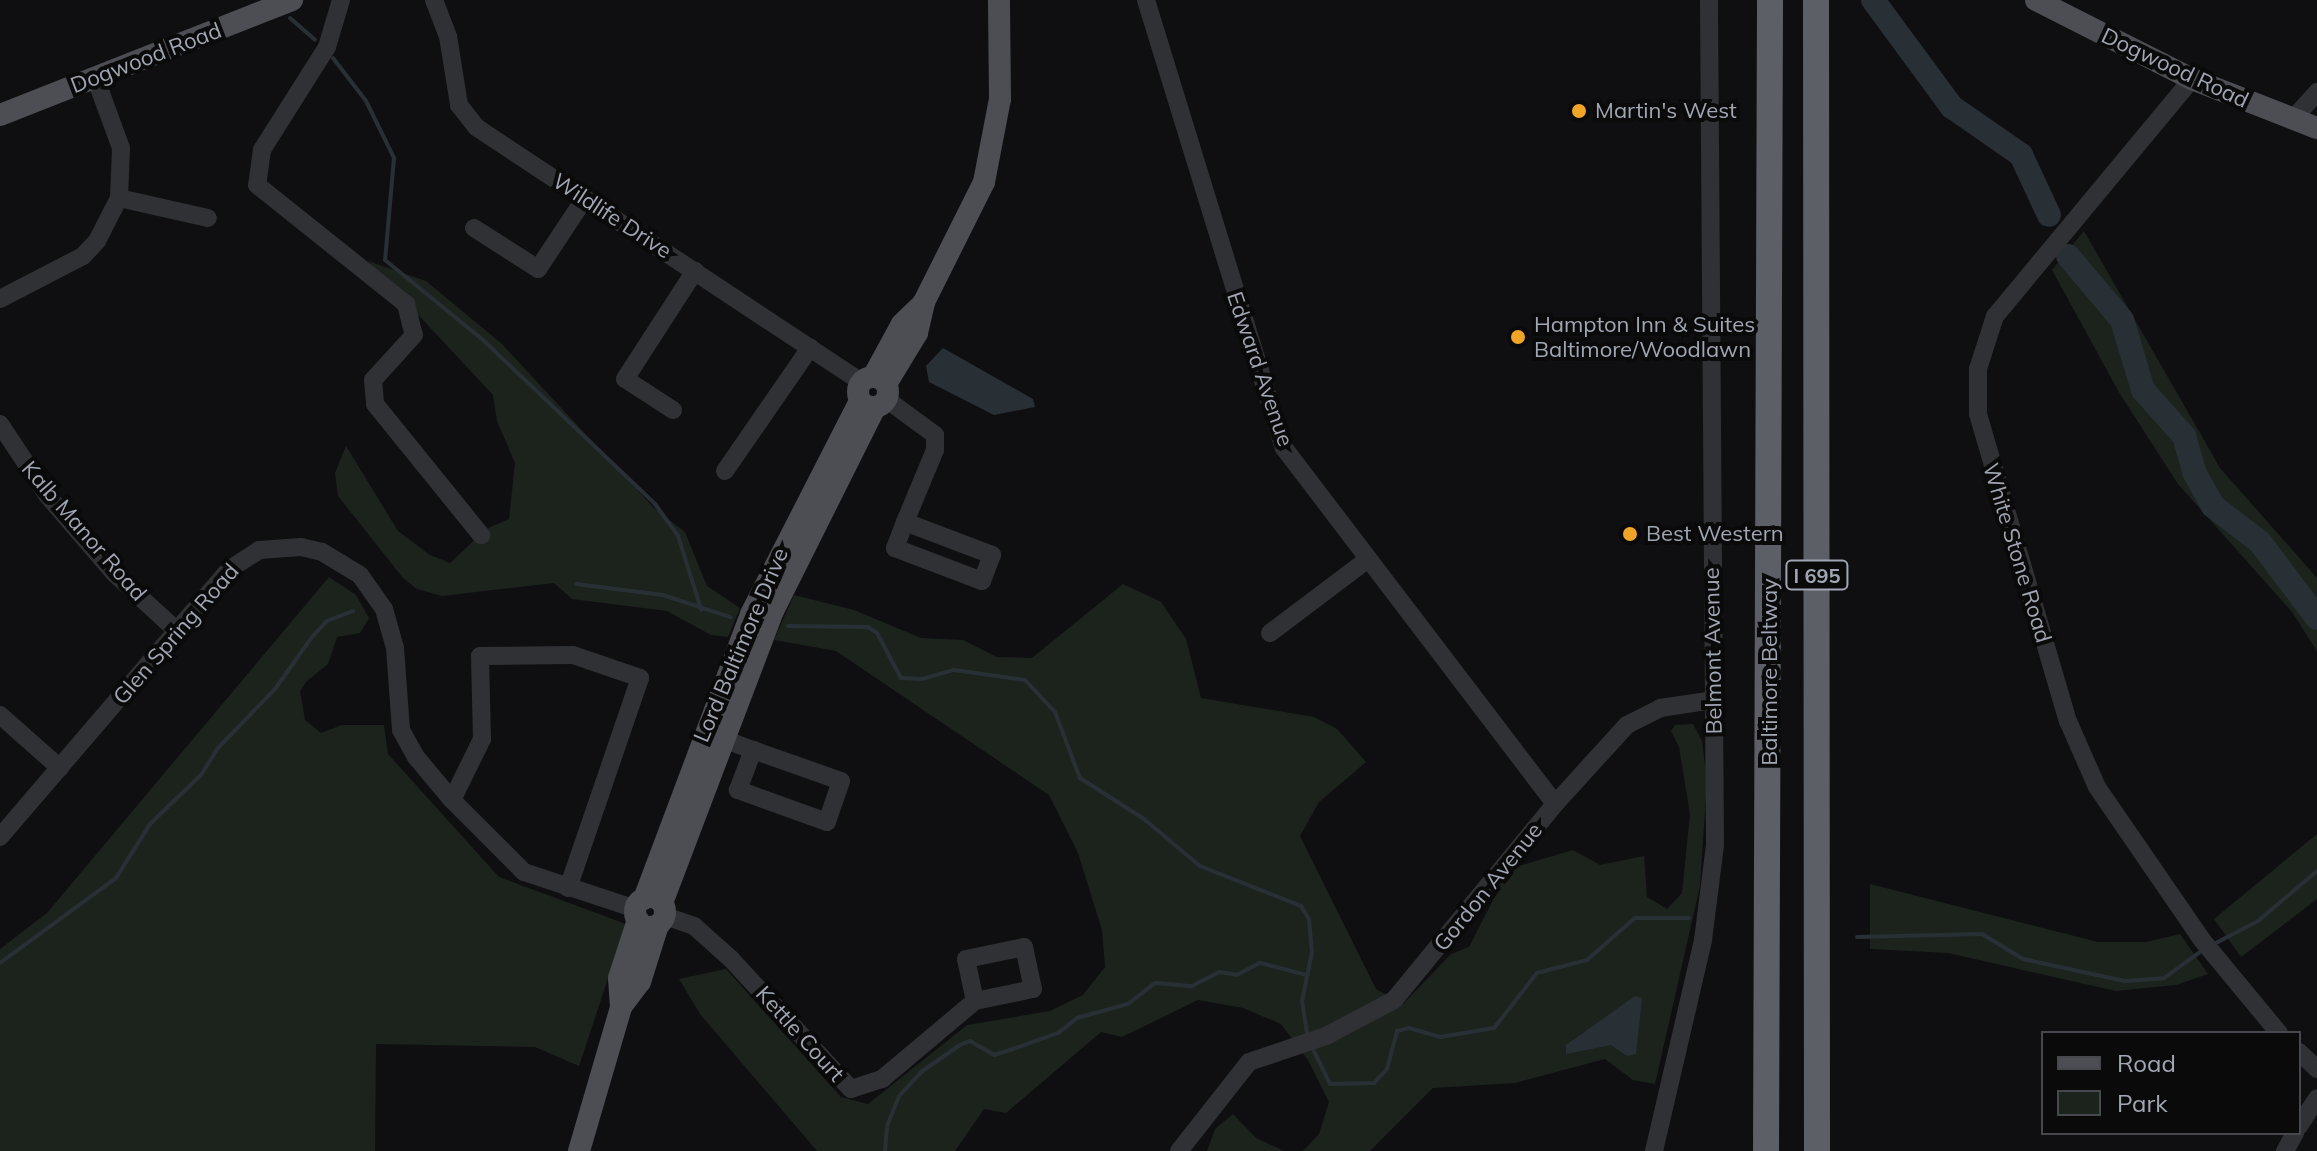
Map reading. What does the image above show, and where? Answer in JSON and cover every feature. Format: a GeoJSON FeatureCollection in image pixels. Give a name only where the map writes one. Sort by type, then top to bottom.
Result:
{"type":"FeatureCollection","features":[{"type":"Feature","properties":{"kind":"highway","name":"Baltimore Beltway"},"geometry":{"type":"LineString","coordinates":[[1766,1151],[1770,0]]}},
{"type":"Feature","properties":{"kind":"highway","name":"I 695"},"geometry":{"type":"LineString","coordinates":[[1816,0],[1817,1151]]}},
{"type":"Feature","properties":{"kind":"main road","name":"Dogwood Road"},"geometry":{"type":"LineString","coordinates":[[0,115],[292,0]]}},
{"type":"Feature","properties":{"kind":"main road","name":"Lord Baltimore Drive"},"geometry":{"type":"LineString","coordinates":[[579,1151],[621,1007],[619,978],[650,912],[792,569],[902,324],[924,302],[984,182],[1000,99],[999,0]]}},
{"type":"Feature","properties":{"kind":"main road","name":"Dogwood Road"},"geometry":{"type":"LineString","coordinates":[[2036,0],[2192,79],[2317,128]]}},
{"type":"Feature","properties":{"kind":"main road","name":"Lord Baltimore Drive"},"geometry":{"type":"LineString","coordinates":[[650,912],[751,614],[874,392]]}},
{"type":"Feature","properties":{"kind":"street"},"geometry":{"type":"LineString","coordinates":[[341,0],[327,47],[262,150],[257,185],[406,304],[414,335],[373,380],[375,404],[481,535]]}},
{"type":"Feature","properties":{"kind":"street","name":"Wildlife Drive"},"geometry":{"type":"LineString","coordinates":[[434,0],[448,36],[455,92],[467,118],[935,435],[935,450],[905,522],[895,548],[982,581],[992,555],[905,522]]}},
{"type":"Feature","properties":{"kind":"street","name":"Edward Avenue"},"geometry":{"type":"LineString","coordinates":[[1146,0],[1274,426],[1299,470],[1555,804]]}},
{"type":"Feature","properties":{"kind":"street","name":"Belmont Avenue"},"geometry":{"type":"LineString","coordinates":[[1654,1151],[1711,892],[1714,700],[1709,0]]}},
{"type":"Feature","properties":{"kind":"street"},"geometry":{"type":"LineString","coordinates":[[0,299],[83,256],[119,198],[121,148],[95,77]]}},
{"type":"Feature","properties":{"kind":"street","name":"White Stone Road"},"geometry":{"type":"LineString","coordinates":[[2192,79],[2017,284],[1990,330],[1977,390],[1980,432],[2081,754],[2116,817],[2206,946],[2277,1031]]}},
{"type":"Feature","properties":{"kind":"street"},"geometry":{"type":"LineString","coordinates":[[2292,120],[2317,92]]}},
{"type":"Feature","properties":{"kind":"street"},"geometry":{"type":"LineString","coordinates":[[119,198],[208,218]]}},
{"type":"Feature","properties":{"kind":"street"},"geometry":{"type":"LineString","coordinates":[[474,228],[538,269],[585,198]]}},
{"type":"Feature","properties":{"kind":"street"},"geometry":{"type":"LineString","coordinates":[[673,410],[625,379],[695,271]]}},
{"type":"Feature","properties":{"kind":"street"},"geometry":{"type":"LineString","coordinates":[[725,471],[810,348]]}},
{"type":"Feature","properties":{"kind":"street","name":"Kalb Manor Road"},"geometry":{"type":"LineString","coordinates":[[0,424],[47,495],[115,574],[177,631]]}},
{"type":"Feature","properties":{"kind":"street","name":"Glen Spring Road"},"geometry":{"type":"LineString","coordinates":[[0,837],[230,569],[259,550],[301,547],[342,562],[360,575],[384,609],[395,648],[401,730],[416,757],[513,864],[568,888],[650,912]]}},
{"type":"Feature","properties":{"kind":"street"},"geometry":{"type":"LineString","coordinates":[[1270,633],[1367,560]]}},
{"type":"Feature","properties":{"kind":"street"},"geometry":{"type":"LineString","coordinates":[[452,800],[482,739],[480,656],[573,655],[640,678],[568,888]]}},
{"type":"Feature","properties":{"kind":"street","name":"Gordon Avenue"},"geometry":{"type":"LineString","coordinates":[[1179,1151],[1249,1062],[1309,1041],[1394,1000],[1555,804],[1637,718],[1660,708],[1714,700]]}},
{"type":"Feature","properties":{"kind":"street"},"geometry":{"type":"LineString","coordinates":[[0,715],[60,768]]}},
{"type":"Feature","properties":{"kind":"street"},"geometry":{"type":"LineString","coordinates":[[721,738],[841,781],[827,822],[738,790],[753,750]]}},
{"type":"Feature","properties":{"kind":"street","name":"Kettle Court"},"geometry":{"type":"LineString","coordinates":[[650,912],[694,926],[731,959],[851,1089],[872,1086],[975,1001]]}},
{"type":"Feature","properties":{"kind":"street"},"geometry":{"type":"LineString","coordinates":[[2301,1054],[2317,1069]]}},
{"type":"Feature","properties":{"kind":"street"},"geometry":{"type":"LineString","coordinates":[[2301,1123],[2317,1098]]}},
{"type":"Feature","properties":{"kind":"green space"},"geometry":{"type":"Polygon","coordinates":[[[2084,231],[2220,468],[2317,578],[2317,651],[2292,612],[2178,484],[2120,394],[2052,270],[2084,231]]]}},
{"type":"Feature","properties":{"kind":"green space"},"geometry":{"type":"Polygon","coordinates":[[[368,261],[426,281],[502,344],[654,508],[685,532],[707,586],[740,608],[728,637],[711,635],[667,611],[572,599],[554,583],[442,596],[417,589],[403,578],[338,496],[335,473],[346,446],[398,531],[430,555],[450,563],[486,529],[509,519],[515,463],[497,421],[493,395],[368,261]]]}},
{"type":"Feature","properties":{"kind":"green space"},"geometry":{"type":"Polygon","coordinates":[[[329,577],[356,595],[369,618],[360,633],[337,637],[328,664],[300,691],[305,720],[321,733],[342,725],[384,725],[388,754],[499,877],[626,924],[579,1066],[535,1047],[376,1044],[375,1151],[0,1151],[0,949],[47,913],[329,577]]]}},
{"type":"Feature","properties":{"kind":"green space"},"geometry":{"type":"Polygon","coordinates":[[[1123,584],[1161,602],[1186,639],[1201,698],[1314,717],[1337,729],[1366,762],[1319,802],[1300,836],[1376,989],[1403,1004],[1451,954],[1469,947],[1509,869],[1573,850],[1600,865],[1644,856],[1647,897],[1667,909],[1682,893],[1690,814],[1679,747],[1671,731],[1675,725],[1693,724],[1702,741],[1707,780],[1700,886],[1655,1084],[1633,1080],[1605,1059],[1515,1083],[1433,1088],[1370,1151],[1303,1151],[1319,1134],[1329,1102],[1308,1060],[1281,1024],[1243,1008],[1198,1000],[1122,1037],[1101,1032],[1006,1113],[984,1109],[955,1151],[817,1151],[700,1014],[679,979],[726,969],[841,1097],[868,1104],[967,1025],[1050,1011],[1083,995],[1105,967],[1102,930],[1078,853],[1049,795],[836,651],[774,640],[794,595],[854,610],[921,638],[963,640],[997,657],[1032,658],[1123,584]]]}},
{"type":"Feature","properties":{"kind":"green space"},"geometry":{"type":"Polygon","coordinates":[[[2317,834],[2317,899],[2241,957],[2214,919],[2317,834]]]}},
{"type":"Feature","properties":{"kind":"green space"},"geometry":{"type":"Polygon","coordinates":[[[1870,884],[2098,942],[2146,942],[2180,934],[2208,974],[2176,985],[2116,991],[1948,953],[1870,949],[1870,884]]]}},
{"type":"Feature","properties":{"kind":"green space"},"geometry":{"type":"Polygon","coordinates":[[[1233,1114],[1256,1138],[1284,1151],[1207,1151],[1215,1129],[1233,1114]]]}},
{"type":"Feature","properties":{"kind":"shaded area"},"geometry":{"type":"Polygon","coordinates":[[[943,348],[1033,399],[1035,407],[994,415],[929,382],[926,366],[943,348]]]}},
{"type":"Feature","properties":{"kind":"shaded area"},"geometry":{"type":"Polygon","coordinates":[[[1635,996],[1642,998],[1636,1054],[1627,1056],[1611,1045],[1566,1054],[1566,1045],[1635,996]]]}},
{"type":"Feature","properties":{"kind":"waterway"},"geometry":{"type":"LineString","coordinates":[[1873,0],[1952,107],[2021,155],[2049,215]]}},
{"type":"Feature","properties":{"kind":"waterway"},"geometry":{"type":"LineString","coordinates":[[290,18],[315,40]]}},
{"type":"Feature","properties":{"kind":"waterway"},"geometry":{"type":"LineString","coordinates":[[333,58],[366,101],[394,158],[385,260],[483,340],[655,504],[678,536],[701,609]]}},
{"type":"Feature","properties":{"kind":"waterway"},"geometry":{"type":"LineString","coordinates":[[2068,256],[2122,320],[2143,390],[2184,436],[2194,472],[2213,506],[2260,542],[2317,618]]}},
{"type":"Feature","properties":{"kind":"waterway"},"geometry":{"type":"LineString","coordinates":[[576,584],[663,595],[730,617]]}},
{"type":"Feature","properties":{"kind":"waterway"},"geometry":{"type":"LineString","coordinates":[[0,963],[116,878],[150,824],[201,775],[217,749],[275,689],[312,637],[327,621],[353,611]]}},
{"type":"Feature","properties":{"kind":"waterway"},"geometry":{"type":"LineString","coordinates":[[788,626],[868,627],[877,633],[901,678],[922,679],[954,670],[1025,680],[1055,712],[1080,778],[1144,819],[1200,866],[1301,906],[1309,919],[1312,952],[1302,1001],[1308,1037]]}},
{"type":"Feature","properties":{"kind":"waterway"},"geometry":{"type":"LineString","coordinates":[[2212,945],[2258,921],[2317,871]]}},
{"type":"Feature","properties":{"kind":"waterway"},"geometry":{"type":"LineString","coordinates":[[1311,1045],[1330,1084],[1374,1083],[1387,1069],[1397,1031],[1409,1028],[1440,1037],[1494,1028],[1537,973],[1587,960],[1635,918],[1689,918]]}},
{"type":"Feature","properties":{"kind":"waterway"},"geometry":{"type":"LineString","coordinates":[[1857,937],[1982,934],[2023,959],[2125,981],[2164,978],[2204,949]]}},
{"type":"Feature","properties":{"kind":"waterway"},"geometry":{"type":"LineString","coordinates":[[885,1151],[887,1126],[899,1096],[921,1072],[960,1045],[970,1041],[994,1055],[1010,1050],[1058,1033],[1077,1018],[1128,1004],[1155,983],[1192,986],[1219,972],[1237,975],[1260,963],[1307,975]]}},
{"type":"Feature","properties":{"kind":"place","name":"Martin's West"},"geometry":{"type":"Point","coordinates":[1579,111]}},
{"type":"Feature","properties":{"kind":"place","name":"Hampton Inn & Suites Baltimore/Woodlawn"},"geometry":{"type":"Point","coordinates":[1518,337]}},
{"type":"Feature","properties":{"kind":"place","name":"Best Western"},"geometry":{"type":"Point","coordinates":[1630,534]}}]}
